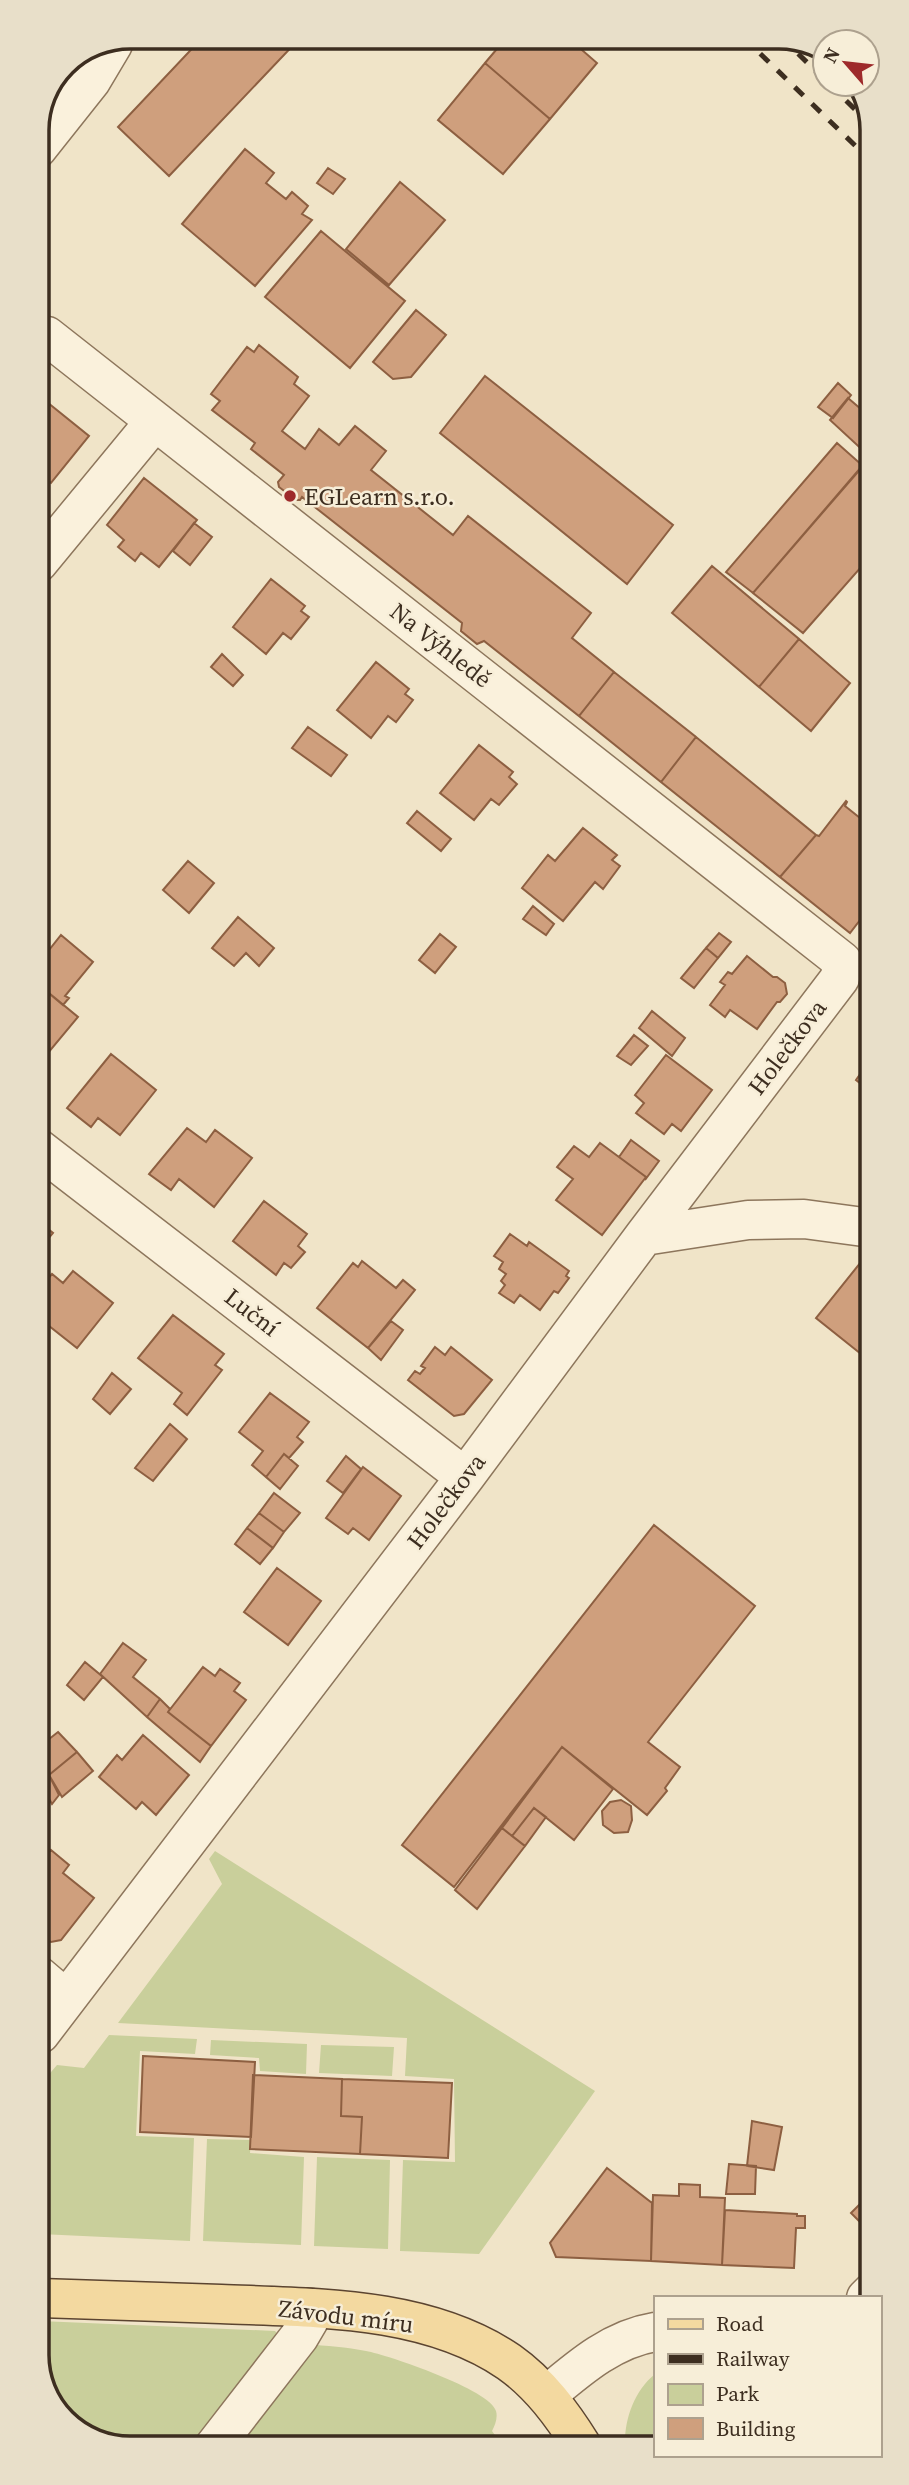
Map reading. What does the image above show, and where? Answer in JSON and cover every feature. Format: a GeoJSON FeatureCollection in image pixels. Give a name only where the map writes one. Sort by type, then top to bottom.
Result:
{"type":"FeatureCollection","features":[{"type":"Feature","properties":{"kind":"main road","name":"Závodu míru"},"geometry":{"type":"LineString","coordinates":[[49,2298],[311,2308],[389,2317],[425,2325],[483,2347],[508,2361],[547,2395],[575,2436]]}},
{"type":"Feature","properties":{"kind":"street"},"geometry":{"type":"LineString","coordinates":[[49,134],[91,81],[108,52]]}},
{"type":"Feature","properties":{"kind":"street","name":"Na Výhledě"},"geometry":{"type":"LineString","coordinates":[[49,338],[842,961]]}},
{"type":"Feature","properties":{"kind":"street"},"geometry":{"type":"LineString","coordinates":[[49,549],[155,421]]}},
{"type":"Feature","properties":{"kind":"street","name":"Holečkova"},"geometry":{"type":"LineString","coordinates":[[53,1987],[465,1477],[840,978],[842,961]]}},
{"type":"Feature","properties":{"kind":"street","name":"Luční"},"geometry":{"type":"LineString","coordinates":[[49,1156],[465,1477]]}},
{"type":"Feature","properties":{"kind":"street"},"geometry":{"type":"LineString","coordinates":[[644,1236],[748,1220],[804,1219],[860,1227]]}},
{"type":"Feature","properties":{"kind":"street"},"geometry":{"type":"LineString","coordinates":[[222,2436],[299,2337],[309,2319],[311,2308]]}},
{"type":"Feature","properties":{"kind":"street"},"geometry":{"type":"LineString","coordinates":[[547,2395],[597,2355],[622,2342],[654,2332]]}},
{"type":"Feature","properties":{"kind":"green space"},"geometry":{"type":"Polygon","coordinates":[[[215,1851],[595,2091],[479,2254],[400,2251],[403,2160],[455,2162],[454,2079],[405,2076],[407,2038],[118,2023],[222,1884],[209,1859],[215,1851]]]}},
{"type":"Feature","properties":{"kind":"green space"},"geometry":{"type":"Polygon","coordinates":[[[109,2035],[197,2039],[195,2054],[140,2051],[136,2136],[194,2138],[190,2241],[49,2234],[49,2074],[57,2065],[84,2068],[109,2035]]]}},
{"type":"Feature","properties":{"kind":"green space"},"geometry":{"type":"Polygon","coordinates":[[[211,2040],[307,2044],[306,2074],[260,2071],[259,2058],[210,2055],[211,2040]]]}},
{"type":"Feature","properties":{"kind":"green space"},"geometry":{"type":"Polygon","coordinates":[[[321,2045],[394,2047],[392,2076],[319,2073],[321,2045]]]}},
{"type":"Feature","properties":{"kind":"green space"},"geometry":{"type":"Polygon","coordinates":[[[207,2139],[251,2140],[250,2153],[304,2157],[301,2245],[203,2241],[207,2139]]]}},
{"type":"Feature","properties":{"kind":"green space"},"geometry":{"type":"Polygon","coordinates":[[[317,2157],[390,2160],[388,2249],[314,2246],[317,2157]]]}},
{"type":"Feature","properties":{"kind":"green space"},"geometry":{"type":"Polygon","coordinates":[[[49,2321],[275,2331],[282,2339],[206,2436],[125,2436],[90,2425],[73,2412],[57,2391],[50,2365],[49,2321]]]}},
{"type":"Feature","properties":{"kind":"green space"},"geometry":{"type":"Polygon","coordinates":[[[307,2344],[351,2348],[415,2366],[477,2393],[496,2411],[492,2431],[496,2436],[234,2436],[307,2344]]]}},
{"type":"Feature","properties":{"kind":"green space"},"geometry":{"type":"Polygon","coordinates":[[[654,2375],[654,2436],[626,2436],[626,2426],[636,2397],[654,2375]]]}},
{"type":"Feature","properties":{"kind":"building"},"geometry":{"type":"Polygon","coordinates":[[[192,49],[290,49],[169,176],[118,127],[192,49]]]}},
{"type":"Feature","properties":{"kind":"building"},"geometry":{"type":"Polygon","coordinates":[[[497,49],[581,49],[597,63],[550,119],[485,63],[497,49]]]}},
{"type":"Feature","properties":{"kind":"building"},"geometry":{"type":"Polygon","coordinates":[[[485,63],[550,119],[503,174],[438,120],[485,63]]]}},
{"type":"Feature","properties":{"kind":"building"},"geometry":{"type":"Polygon","coordinates":[[[245,149],[274,173],[266,183],[286,199],[292,192],[308,206],[302,214],[312,220],[255,286],[182,224],[245,149]]]}},
{"type":"Feature","properties":{"kind":"building"},"geometry":{"type":"Polygon","coordinates":[[[328,168],[345,179],[333,194],[317,183],[328,168]]]}},
{"type":"Feature","properties":{"kind":"building"},"geometry":{"type":"Polygon","coordinates":[[[400,182],[445,220],[389,285],[346,249],[400,182]]]}},
{"type":"Feature","properties":{"kind":"building"},"geometry":{"type":"Polygon","coordinates":[[[321,231],[405,301],[350,368],[265,297],[321,231]]]}},
{"type":"Feature","properties":{"kind":"building"},"geometry":{"type":"Polygon","coordinates":[[[416,310],[446,335],[411,377],[393,379],[373,362],[416,310]]]}},
{"type":"Feature","properties":{"kind":"building"},"geometry":{"type":"Polygon","coordinates":[[[259,345],[298,377],[294,384],[309,396],[282,431],[305,449],[319,429],[339,445],[355,426],[386,451],[371,470],[453,535],[468,516],[591,613],[572,638],[614,672],[579,716],[484,641],[477,644],[461,631],[462,623],[302,497],[296,500],[279,487],[278,482],[284,475],[251,449],[255,443],[212,410],[220,401],[211,394],[247,347],[254,352],[259,345]]]}},
{"type":"Feature","properties":{"kind":"building"},"geometry":{"type":"Polygon","coordinates":[[[485,376],[673,525],[627,584],[440,433],[485,376]]]}},
{"type":"Feature","properties":{"kind":"building"},"geometry":{"type":"Polygon","coordinates":[[[838,383],[851,395],[833,418],[818,407],[838,383]]]}},
{"type":"Feature","properties":{"kind":"building"},"geometry":{"type":"Polygon","coordinates":[[[848,398],[860,408],[860,448],[830,420],[848,398]]]}},
{"type":"Feature","properties":{"kind":"building"},"geometry":{"type":"Polygon","coordinates":[[[49,404],[89,436],[51,483],[49,482],[49,404]]]}},
{"type":"Feature","properties":{"kind":"building"},"geometry":{"type":"Polygon","coordinates":[[[837,443],[860,463],[860,469],[753,593],[726,572],[837,443]]]}},
{"type":"Feature","properties":{"kind":"building"},"geometry":{"type":"Polygon","coordinates":[[[860,468],[860,568],[803,633],[753,593],[860,468]]]}},
{"type":"Feature","properties":{"kind":"building"},"geometry":{"type":"Polygon","coordinates":[[[144,478],[197,520],[159,567],[141,553],[135,561],[118,547],[124,540],[107,525],[144,478]]]}},
{"type":"Feature","properties":{"kind":"building"},"geometry":{"type":"Polygon","coordinates":[[[194,523],[212,537],[190,565],[173,551],[194,523]]]}},
{"type":"Feature","properties":{"kind":"building"},"geometry":{"type":"Polygon","coordinates":[[[712,566],[799,639],[759,687],[672,613],[712,566]]]}},
{"type":"Feature","properties":{"kind":"building"},"geometry":{"type":"Polygon","coordinates":[[[271,579],[305,606],[301,611],[309,617],[291,639],[283,633],[266,654],[233,627],[271,579]]]}},
{"type":"Feature","properties":{"kind":"building"},"geometry":{"type":"Polygon","coordinates":[[[799,639],[850,683],[811,731],[759,687],[799,639]]]}},
{"type":"Feature","properties":{"kind":"building"},"geometry":{"type":"Polygon","coordinates":[[[222,654],[243,675],[233,686],[211,667],[222,654]]]}},
{"type":"Feature","properties":{"kind":"building"},"geometry":{"type":"Polygon","coordinates":[[[376,662],[409,689],[405,694],[413,700],[396,722],[388,716],[371,738],[337,710],[376,662]]]}},
{"type":"Feature","properties":{"kind":"building"},"geometry":{"type":"Polygon","coordinates":[[[614,672],[696,737],[661,782],[579,716],[614,672]]]}},
{"type":"Feature","properties":{"kind":"building"},"geometry":{"type":"Polygon","coordinates":[[[308,727],[347,755],[331,776],[292,748],[308,727]]]}},
{"type":"Feature","properties":{"kind":"building"},"geometry":{"type":"Polygon","coordinates":[[[696,737],[816,835],[780,877],[661,782],[696,737]]]}},
{"type":"Feature","properties":{"kind":"building"},"geometry":{"type":"Polygon","coordinates":[[[479,745],[513,772],[509,777],[517,784],[499,805],[491,799],[474,820],[440,793],[479,745]]]}},
{"type":"Feature","properties":{"kind":"building"},"geometry":{"type":"Polygon","coordinates":[[[846,801],[845,806],[860,818],[860,920],[850,933],[780,877],[816,835],[819,836],[846,801]]]}},
{"type":"Feature","properties":{"kind":"building"},"geometry":{"type":"Polygon","coordinates":[[[417,811],[451,839],[441,851],[407,823],[417,811]]]}},
{"type":"Feature","properties":{"kind":"building"},"geometry":{"type":"Polygon","coordinates":[[[583,828],[617,855],[612,860],[620,866],[603,889],[595,882],[563,921],[522,888],[548,855],[555,861],[583,828]]]}},
{"type":"Feature","properties":{"kind":"building"},"geometry":{"type":"Polygon","coordinates":[[[188,861],[214,883],[189,913],[163,890],[188,861]]]}},
{"type":"Feature","properties":{"kind":"building"},"geometry":{"type":"Polygon","coordinates":[[[533,906],[554,924],[546,935],[523,919],[533,906]]]}},
{"type":"Feature","properties":{"kind":"building"},"geometry":{"type":"Polygon","coordinates":[[[238,917],[274,948],[259,966],[246,953],[234,966],[212,948],[238,917]]]}},
{"type":"Feature","properties":{"kind":"building"},"geometry":{"type":"Polygon","coordinates":[[[719,933],[731,942],[718,958],[706,948],[719,933]]]}},
{"type":"Feature","properties":{"kind":"building"},"geometry":{"type":"Polygon","coordinates":[[[440,934],[456,947],[435,973],[419,960],[440,934]]]}},
{"type":"Feature","properties":{"kind":"building"},"geometry":{"type":"Polygon","coordinates":[[[61,935],[93,962],[65,996],[69,998],[63,1005],[49,993],[49,950],[61,935]]]}},
{"type":"Feature","properties":{"kind":"building"},"geometry":{"type":"Polygon","coordinates":[[[706,948],[718,958],[694,988],[681,978],[706,948]]]}},
{"type":"Feature","properties":{"kind":"building"},"geometry":{"type":"Polygon","coordinates":[[[747,956],[785,983],[787,994],[777,1002],[757,1029],[730,1010],[725,1017],[710,1005],[725,985],[720,982],[728,972],[732,974],[747,956]]]}},
{"type":"Feature","properties":{"kind":"building"},"geometry":{"type":"Polygon","coordinates":[[[49,993],[78,1017],[49,1052],[49,993]]]}},
{"type":"Feature","properties":{"kind":"building"},"geometry":{"type":"Polygon","coordinates":[[[652,1011],[685,1038],[672,1056],[639,1028],[652,1011]]]}},
{"type":"Feature","properties":{"kind":"building"},"geometry":{"type":"Polygon","coordinates":[[[634,1035],[648,1046],[631,1065],[617,1056],[634,1035]]]}},
{"type":"Feature","properties":{"kind":"building"},"geometry":{"type":"Polygon","coordinates":[[[111,1054],[156,1090],[120,1135],[98,1118],[91,1127],[67,1108],[111,1054]]]}},
{"type":"Feature","properties":{"kind":"building"},"geometry":{"type":"Polygon","coordinates":[[[666,1055],[712,1090],[681,1131],[672,1124],[664,1134],[636,1113],[644,1103],[635,1095],[666,1055]]]}},
{"type":"Feature","properties":{"kind":"building"},"geometry":{"type":"Polygon","coordinates":[[[187,1128],[206,1142],[215,1130],[252,1158],[214,1207],[179,1179],[171,1190],[149,1174],[187,1128]]]}},
{"type":"Feature","properties":{"kind":"building"},"geometry":{"type":"Polygon","coordinates":[[[631,1140],[659,1161],[645,1180],[646,1177],[619,1157],[631,1140]]]}},
{"type":"Feature","properties":{"kind":"building"},"geometry":{"type":"Polygon","coordinates":[[[600,1143],[646,1177],[602,1235],[556,1200],[573,1179],[557,1167],[574,1146],[589,1157],[600,1143]]]}},
{"type":"Feature","properties":{"kind":"building"},"geometry":{"type":"Polygon","coordinates":[[[264,1201],[307,1234],[298,1246],[305,1252],[291,1268],[284,1263],[276,1275],[233,1241],[264,1201]]]}},
{"type":"Feature","properties":{"kind":"building"},"geometry":{"type":"Polygon","coordinates":[[[510,1234],[527,1246],[529,1242],[569,1271],[566,1276],[569,1278],[558,1293],[554,1291],[540,1310],[520,1295],[514,1303],[499,1293],[505,1285],[501,1281],[506,1274],[499,1269],[503,1262],[494,1256],[510,1234]]]}},
{"type":"Feature","properties":{"kind":"building"},"geometry":{"type":"Polygon","coordinates":[[[362,1261],[396,1288],[403,1280],[415,1290],[368,1348],[317,1308],[353,1263],[358,1267],[362,1261]]]}},
{"type":"Feature","properties":{"kind":"building"},"geometry":{"type":"Polygon","coordinates":[[[860,1263],[860,1353],[816,1318],[860,1263]]]}},
{"type":"Feature","properties":{"kind":"building"},"geometry":{"type":"Polygon","coordinates":[[[73,1271],[113,1303],[77,1348],[49,1326],[49,1277],[52,1274],[63,1283],[73,1271]]]}},
{"type":"Feature","properties":{"kind":"building"},"geometry":{"type":"Polygon","coordinates":[[[173,1315],[224,1354],[215,1365],[222,1370],[187,1415],[174,1404],[182,1393],[138,1358],[173,1315]]]}},
{"type":"Feature","properties":{"kind":"building"},"geometry":{"type":"Polygon","coordinates":[[[391,1321],[403,1330],[381,1360],[368,1348],[391,1321]]]}},
{"type":"Feature","properties":{"kind":"building"},"geometry":{"type":"Polygon","coordinates":[[[435,1347],[445,1355],[451,1347],[492,1380],[464,1414],[454,1416],[408,1380],[415,1371],[420,1374],[425,1368],[421,1366],[435,1347]]]}},
{"type":"Feature","properties":{"kind":"building"},"geometry":{"type":"Polygon","coordinates":[[[112,1373],[131,1389],[110,1414],[93,1399],[112,1373]]]}},
{"type":"Feature","properties":{"kind":"building"},"geometry":{"type":"Polygon","coordinates":[[[270,1393],[309,1422],[297,1437],[303,1442],[289,1458],[284,1454],[266,1477],[252,1465],[263,1451],[239,1432],[270,1393]]]}},
{"type":"Feature","properties":{"kind":"building"},"geometry":{"type":"Polygon","coordinates":[[[170,1424],[187,1439],[153,1481],[135,1468],[170,1424]]]}},
{"type":"Feature","properties":{"kind":"building"},"geometry":{"type":"Polygon","coordinates":[[[284,1454],[298,1466],[280,1489],[266,1477],[284,1454]]]}},
{"type":"Feature","properties":{"kind":"building"},"geometry":{"type":"Polygon","coordinates":[[[346,1456],[361,1469],[343,1493],[327,1481],[346,1456]]]}},
{"type":"Feature","properties":{"kind":"building"},"geometry":{"type":"Polygon","coordinates":[[[363,1467],[401,1496],[369,1540],[353,1528],[348,1534],[326,1518],[363,1467]]]}},
{"type":"Feature","properties":{"kind":"building"},"geometry":{"type":"Polygon","coordinates":[[[274,1493],[300,1513],[284,1532],[259,1513],[274,1493]]]}},
{"type":"Feature","properties":{"kind":"building"},"geometry":{"type":"Polygon","coordinates":[[[259,1513],[284,1532],[273,1548],[247,1528],[259,1513]]]}},
{"type":"Feature","properties":{"kind":"building"},"geometry":{"type":"Polygon","coordinates":[[[654,1525],[755,1606],[648,1742],[680,1767],[665,1788],[667,1791],[647,1815],[562,1747],[454,1887],[402,1845],[654,1525]]]}},
{"type":"Feature","properties":{"kind":"building"},"geometry":{"type":"Polygon","coordinates":[[[247,1528],[273,1548],[260,1564],[235,1544],[247,1528]]]}},
{"type":"Feature","properties":{"kind":"building"},"geometry":{"type":"Polygon","coordinates":[[[277,1568],[321,1601],[288,1645],[244,1612],[277,1568]]]}},
{"type":"Feature","properties":{"kind":"building"},"geometry":{"type":"Polygon","coordinates":[[[123,1643],[146,1660],[133,1677],[160,1699],[147,1717],[100,1674],[123,1643]]]}},
{"type":"Feature","properties":{"kind":"building"},"geometry":{"type":"Polygon","coordinates":[[[85,1662],[103,1677],[84,1700],[67,1685],[85,1662]]]}},
{"type":"Feature","properties":{"kind":"building"},"geometry":{"type":"Polygon","coordinates":[[[203,1667],[215,1676],[220,1669],[240,1683],[234,1691],[246,1700],[211,1746],[168,1712],[203,1667]]]}},
{"type":"Feature","properties":{"kind":"building"},"geometry":{"type":"Polygon","coordinates":[[[160,1699],[170,1709],[168,1712],[211,1746],[200,1762],[147,1717],[160,1699]]]}},
{"type":"Feature","properties":{"kind":"building"},"geometry":{"type":"Polygon","coordinates":[[[58,1732],[77,1752],[49,1775],[49,1739],[58,1732]]]}},
{"type":"Feature","properties":{"kind":"building"},"geometry":{"type":"Polygon","coordinates":[[[143,1735],[189,1775],[156,1815],[142,1802],[136,1809],[99,1777],[117,1755],[122,1760],[143,1735]]]}},
{"type":"Feature","properties":{"kind":"building"},"geometry":{"type":"Polygon","coordinates":[[[562,1747],[613,1789],[574,1840],[534,1808],[512,1836],[502,1828],[562,1747]]]}},
{"type":"Feature","properties":{"kind":"building"},"geometry":{"type":"Polygon","coordinates":[[[77,1752],[93,1771],[62,1797],[49,1775],[77,1752]]]}},
{"type":"Feature","properties":{"kind":"building"},"geometry":{"type":"Polygon","coordinates":[[[49,1775],[59,1795],[52,1804],[49,1799],[49,1775]]]}},
{"type":"Feature","properties":{"kind":"building"},"geometry":{"type":"Polygon","coordinates":[[[621,1800],[631,1806],[632,1820],[628,1832],[614,1833],[603,1825],[602,1811],[610,1802],[621,1800]]]}},
{"type":"Feature","properties":{"kind":"building"},"geometry":{"type":"Polygon","coordinates":[[[534,1808],[546,1817],[525,1846],[512,1836],[534,1808]]]}},
{"type":"Feature","properties":{"kind":"building"},"geometry":{"type":"Polygon","coordinates":[[[502,1828],[525,1846],[477,1909],[455,1890],[502,1828]]]}},
{"type":"Feature","properties":{"kind":"building"},"geometry":{"type":"Polygon","coordinates":[[[51,1850],[69,1865],[63,1873],[94,1898],[61,1940],[51,1942],[49,1940],[51,1850]]]}},
{"type":"Feature","properties":{"kind":"building"},"geometry":{"type":"Polygon","coordinates":[[[143,2056],[255,2062],[251,2137],[140,2132],[143,2056]]]}},
{"type":"Feature","properties":{"kind":"building"},"geometry":{"type":"Polygon","coordinates":[[[253,2075],[342,2079],[341,2116],[362,2117],[360,2154],[250,2149],[253,2075]]]}},
{"type":"Feature","properties":{"kind":"building"},"geometry":{"type":"Polygon","coordinates":[[[342,2079],[452,2083],[448,2158],[360,2154],[362,2117],[341,2116],[342,2079]]]}},
{"type":"Feature","properties":{"kind":"building"},"geometry":{"type":"Polygon","coordinates":[[[752,2121],[782,2127],[774,2170],[747,2166],[752,2121]]]}},
{"type":"Feature","properties":{"kind":"building"},"geometry":{"type":"Polygon","coordinates":[[[729,2164],[756,2166],[755,2194],[726,2194],[729,2164]]]}},
{"type":"Feature","properties":{"kind":"building"},"geometry":{"type":"Polygon","coordinates":[[[607,2168],[652,2203],[651,2261],[556,2257],[550,2243],[607,2168]]]}},
{"type":"Feature","properties":{"kind":"building"},"geometry":{"type":"Polygon","coordinates":[[[679,2184],[700,2185],[700,2197],[725,2198],[722,2265],[651,2261],[653,2195],[679,2196],[679,2184]]]}},
{"type":"Feature","properties":{"kind":"building"},"geometry":{"type":"Polygon","coordinates":[[[860,2204],[860,2222],[851,2213],[860,2204]]]}},
{"type":"Feature","properties":{"kind":"building"},"geometry":{"type":"Polygon","coordinates":[[[725,2210],[805,2216],[805,2228],[796,2228],[794,2268],[722,2265],[725,2210]]]}},
{"type":"Feature","properties":{"kind":"railway"},"geometry":{"type":"LineString","coordinates":[[755,49],[860,150]]}},
{"type":"Feature","properties":{"kind":"railway"},"geometry":{"type":"LineString","coordinates":[[795,51],[811,66]]}},
{"type":"Feature","properties":{"kind":"railway"},"geometry":{"type":"LineString","coordinates":[[843,98],[858,112]]}},
{"type":"Feature","properties":{"kind":"place","name":"EGLearn s.r.o."},"geometry":{"type":"Point","coordinates":[290,496]}}]}
